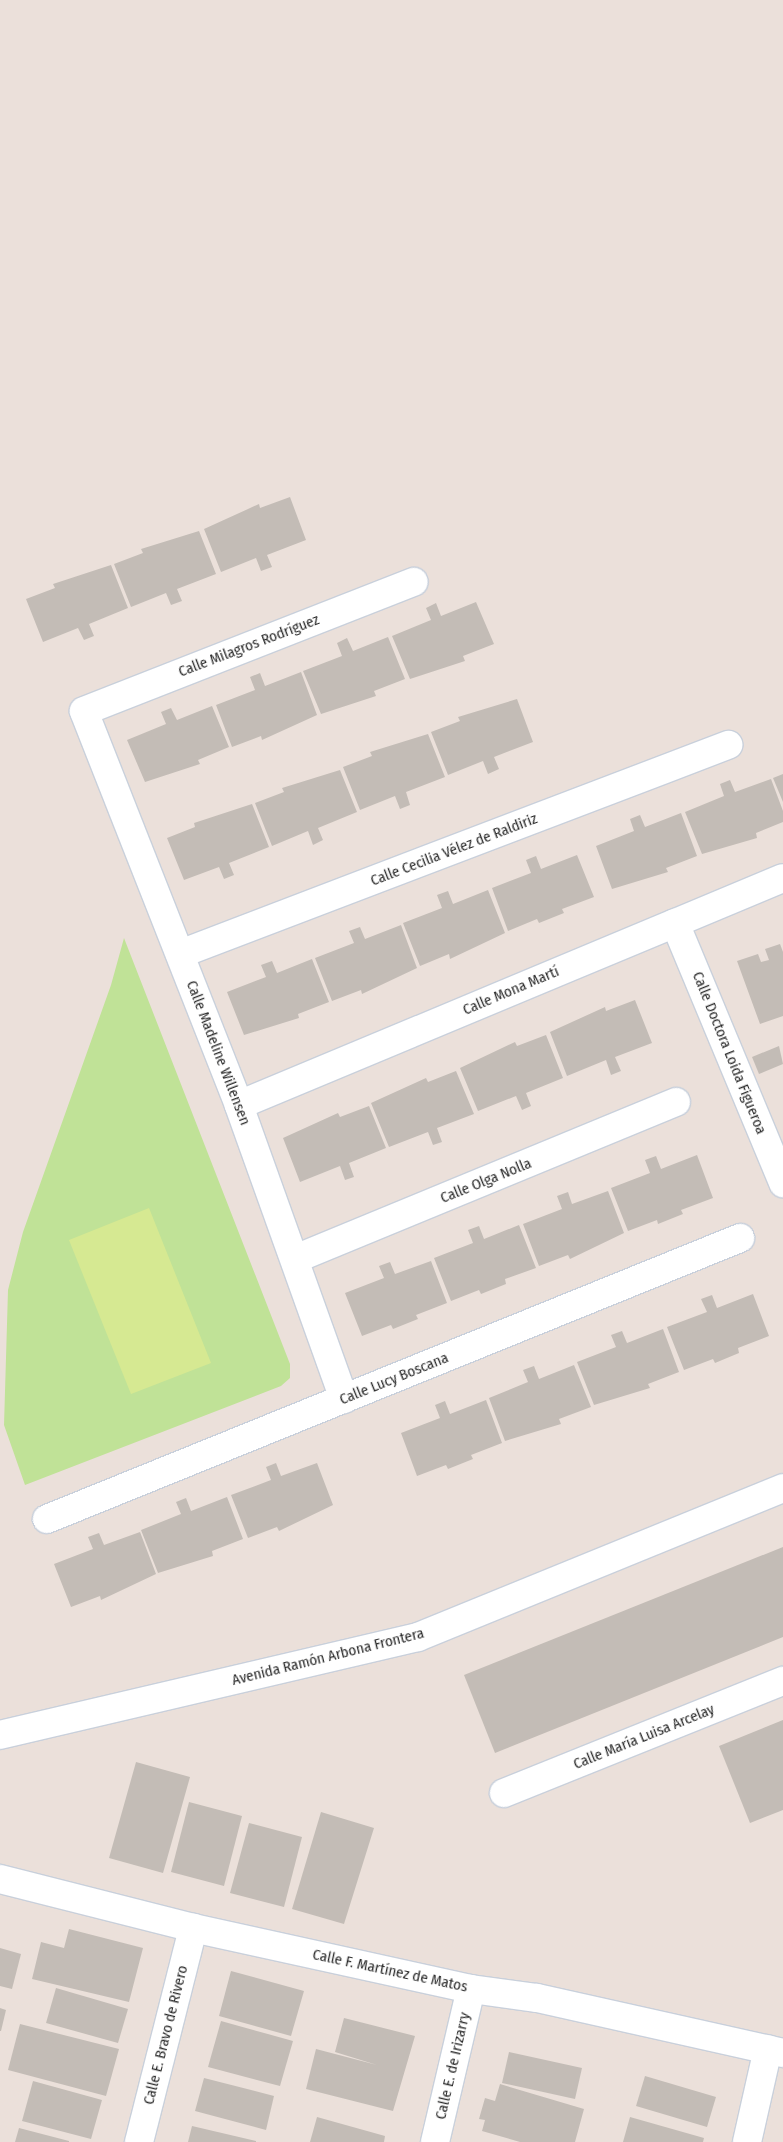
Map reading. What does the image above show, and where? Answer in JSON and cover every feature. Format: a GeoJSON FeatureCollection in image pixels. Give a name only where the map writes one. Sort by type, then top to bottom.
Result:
{"type":"FeatureCollection","features":[{"type":"Feature","properties":{"kind":"street","name":"Calle Milagros Rodríguez"},"geometry":{"type":"LineString","coordinates":[[84,710],[414,582]]}},
{"type":"Feature","properties":{"kind":"street","name":"Calle Madeline Willensen"},"geometry":{"type":"LineString","coordinates":[[84,710],[239,1104],[344,1399]]}},
{"type":"Feature","properties":{"kind":"street","name":"Calle Cecilia Vélez de Raldiriz"},"geometry":{"type":"LineString","coordinates":[[180,954],[728,745]]}},
{"type":"Feature","properties":{"kind":"street","name":"Calle Mona Martí"},"geometry":{"type":"LineString","coordinates":[[239,1104],[783,878]]}},
{"type":"Feature","properties":{"kind":"street","name":"Calle Doctora Loida Figueroa"},"geometry":{"type":"LineString","coordinates":[[676,923],[783,1183]]}},
{"type":"Feature","properties":{"kind":"street","name":"Calle Olga Nolla"},"geometry":{"type":"LineString","coordinates":[[295,1259],[676,1102]]}},
{"type":"Feature","properties":{"kind":"street","name":"Calle Lucy Boscana"},"geometry":{"type":"LineString","coordinates":[[47,1520],[740,1238]]}},
{"type":"Feature","properties":{"kind":"street","name":"Avenida Ramón Arbona Frontera"},"geometry":{"type":"LineString","coordinates":[[0,1735],[418,1637],[783,1488]]}},
{"type":"Feature","properties":{"kind":"street","name":"Calle María Luisa Arcelay"},"geometry":{"type":"LineString","coordinates":[[504,1793],[783,1681]]}},
{"type":"Feature","properties":{"kind":"street","name":"Calle F. Martínez de Matos"},"geometry":{"type":"LineString","coordinates":[[0,1880],[193,1928],[471,1989],[537,1998],[776,2051]]}},
{"type":"Feature","properties":{"kind":"street","name":"Calle E. Bravo de Rivero"},"geometry":{"type":"LineString","coordinates":[[139,2142],[193,1928]]}},
{"type":"Feature","properties":{"kind":"street","name":"Calle E. de Irizarry"},"geometry":{"type":"LineString","coordinates":[[435,2142],[471,1989]]}},
{"type":"Feature","properties":{"kind":"street"},"geometry":{"type":"LineString","coordinates":[[747,2142],[776,2051]]}},
{"type":"Feature","properties":{"kind":"green space"},"geometry":{"type":"Polygon","coordinates":[[[124,938],[290,1364],[290,1378],[281,1386],[25,1485],[4,1425],[8,1290],[23,1232],[111,985],[124,938]]]}},
{"type":"Feature","properties":{"kind":"green space"},"geometry":{"type":"Polygon","coordinates":[[[149,1208],[211,1363],[131,1394],[69,1240],[149,1208]]]}},
{"type":"Feature","properties":{"kind":"building"},"geometry":{"type":"Polygon","coordinates":[[[290,497],[306,540],[267,555],[272,567],[261,571],[256,558],[221,572],[204,529],[259,504],[260,508],[290,497]]]}},
{"type":"Feature","properties":{"kind":"building"},"geometry":{"type":"Polygon","coordinates":[[[199,531],[216,574],[177,589],[182,601],[171,605],[166,593],[131,607],[114,564],[143,553],[141,549],[199,531]]]}},
{"type":"Feature","properties":{"kind":"building"},"geometry":{"type":"Polygon","coordinates":[[[111,565],[128,608],[89,624],[94,636],[84,640],[78,628],[43,642],[26,599],[55,588],[53,584],[111,565]]]}},
{"type":"Feature","properties":{"kind":"building"},"geometry":{"type":"Polygon","coordinates":[[[476,602],[494,644],[463,656],[465,661],[410,679],[392,636],[431,620],[426,608],[436,603],[441,616],[476,602]]]}},
{"type":"Feature","properties":{"kind":"building"},"geometry":{"type":"Polygon","coordinates":[[[388,637],[405,679],[374,691],[376,696],[321,714],[303,671],[342,656],[337,643],[347,638],[353,651],[388,637]]]}},
{"type":"Feature","properties":{"kind":"building"},"geometry":{"type":"Polygon","coordinates":[[[301,672],[317,715],[262,740],[261,736],[232,747],[216,705],[255,690],[250,677],[260,673],[265,686],[301,672]]]}},
{"type":"Feature","properties":{"kind":"building"},"geometry":{"type":"Polygon","coordinates":[[[517,699],[533,742],[494,757],[499,769],[488,774],[483,761],[448,775],[431,732],[460,721],[458,717],[517,699]]]}},
{"type":"Feature","properties":{"kind":"building"},"geometry":{"type":"Polygon","coordinates":[[[212,706],[229,747],[198,760],[200,764],[145,782],[127,740],[166,724],[161,712],[171,708],[177,720],[212,706]]]}},
{"type":"Feature","properties":{"kind":"building"},"geometry":{"type":"Polygon","coordinates":[[[428,734],[445,777],[406,792],[410,805],[400,809],[395,796],[360,810],[343,767],[372,756],[370,752],[428,734]]]}},
{"type":"Feature","properties":{"kind":"building"},"geometry":{"type":"Polygon","coordinates":[[[340,770],[357,812],[318,828],[323,840],[313,845],[308,831],[272,846],[255,803],[284,792],[282,788],[340,770]]]}},
{"type":"Feature","properties":{"kind":"building"},"geometry":{"type":"Polygon","coordinates":[[[783,774],[783,802],[773,778],[783,774]]]}},
{"type":"Feature","properties":{"kind":"building"},"geometry":{"type":"Polygon","coordinates":[[[771,779],[783,811],[783,822],[756,833],[757,838],[702,854],[685,812],[724,796],[720,784],[730,780],[735,792],[771,779]]]}},
{"type":"Feature","properties":{"kind":"building"},"geometry":{"type":"Polygon","coordinates":[[[252,804],[269,847],[229,863],[234,875],[224,879],[219,867],[184,880],[167,838],[195,827],[194,823],[252,804]]]}},
{"type":"Feature","properties":{"kind":"building"},"geometry":{"type":"Polygon","coordinates":[[[681,813],[697,856],[666,868],[668,872],[612,889],[596,846],[634,831],[630,819],[640,815],[645,827],[681,813]]]}},
{"type":"Feature","properties":{"kind":"building"},"geometry":{"type":"Polygon","coordinates":[[[577,855],[594,897],[562,909],[564,913],[539,923],[537,919],[508,931],[492,888],[531,873],[526,860],[536,856],[541,869],[577,855]]]}},
{"type":"Feature","properties":{"kind":"building"},"geometry":{"type":"Polygon","coordinates":[[[488,890],[505,933],[450,959],[449,954],[420,966],[403,923],[442,908],[437,895],[448,891],[453,904],[488,890]]]}},
{"type":"Feature","properties":{"kind":"building"},"geometry":{"type":"Polygon","coordinates":[[[401,925],[417,968],[362,994],[361,990],[332,1001],[315,958],[354,943],[349,931],[360,927],[365,939],[401,925]]]}},
{"type":"Feature","properties":{"kind":"building"},"geometry":{"type":"Polygon","coordinates":[[[780,944],[783,952],[783,1016],[760,1024],[737,961],[758,954],[761,962],[769,960],[765,949],[780,944]]]}},
{"type":"Feature","properties":{"kind":"building"},"geometry":{"type":"Polygon","coordinates":[[[312,959],[329,1002],[298,1014],[299,1018],[244,1035],[227,992],[266,977],[261,965],[272,961],[277,973],[312,959]]]}},
{"type":"Feature","properties":{"kind":"building"},"geometry":{"type":"Polygon","coordinates":[[[635,1000],[652,1043],[615,1057],[621,1071],[611,1075],[606,1060],[567,1076],[550,1032],[605,1007],[606,1011],[635,1000]]]}},
{"type":"Feature","properties":{"kind":"building"},"geometry":{"type":"Polygon","coordinates":[[[546,1035],[563,1078],[526,1093],[531,1106],[522,1110],[516,1096],[478,1111],[460,1068],[515,1042],[517,1046],[546,1035]]]}},
{"type":"Feature","properties":{"kind":"building"},"geometry":{"type":"Polygon","coordinates":[[[779,1046],[783,1064],[759,1074],[752,1057],[779,1046]]]}},
{"type":"Feature","properties":{"kind":"building"},"geometry":{"type":"Polygon","coordinates":[[[456,1071],[474,1114],[437,1128],[442,1142],[433,1145],[428,1132],[389,1147],[371,1103],[426,1078],[428,1082],[456,1071]]]}},
{"type":"Feature","properties":{"kind":"building"},"geometry":{"type":"Polygon","coordinates":[[[369,1106],[386,1148],[349,1163],[354,1177],[345,1180],[340,1166],[300,1182],[283,1138],[338,1113],[340,1117],[369,1106]]]}},
{"type":"Feature","properties":{"kind":"building"},"geometry":{"type":"Polygon","coordinates":[[[697,1155],[713,1198],[681,1210],[683,1214],[658,1224],[657,1220],[628,1231],[611,1188],[650,1173],[645,1160],[656,1156],[661,1169],[697,1155]]]}},
{"type":"Feature","properties":{"kind":"building"},"geometry":{"type":"Polygon","coordinates":[[[608,1191],[624,1233],[570,1259],[568,1255],[539,1266],[523,1224],[562,1209],[557,1196],[568,1192],[572,1204],[608,1191]]]}},
{"type":"Feature","properties":{"kind":"building"},"geometry":{"type":"Polygon","coordinates":[[[519,1225],[536,1268],[505,1279],[506,1284],[481,1294],[479,1290],[451,1301],[434,1258],[473,1243],[468,1230],[479,1226],[484,1239],[519,1225]]]}},
{"type":"Feature","properties":{"kind":"building"},"geometry":{"type":"Polygon","coordinates":[[[431,1261],[447,1303],[416,1315],[418,1319],[393,1329],[391,1325],[362,1336],[345,1293],[384,1278],[379,1266],[390,1262],[395,1274],[431,1261]]]}},
{"type":"Feature","properties":{"kind":"building"},"geometry":{"type":"Polygon","coordinates":[[[753,1294],[769,1336],[738,1348],[739,1353],[715,1363],[713,1359],[684,1370],[667,1327],[707,1312],[701,1299],[712,1295],[717,1308],[753,1294]]]}},
{"type":"Feature","properties":{"kind":"building"},"geometry":{"type":"Polygon","coordinates":[[[663,1329],[679,1372],[648,1384],[650,1388],[594,1405],[577,1362],[616,1347],[611,1335],[622,1331],[627,1343],[663,1329]]]}},
{"type":"Feature","properties":{"kind":"building"},"geometry":{"type":"Polygon","coordinates":[[[574,1365],[591,1407],[559,1419],[561,1424],[505,1441],[489,1398],[528,1382],[523,1370],[534,1366],[539,1379],[574,1365]]]}},
{"type":"Feature","properties":{"kind":"building"},"geometry":{"type":"Polygon","coordinates":[[[486,1400],[502,1443],[471,1455],[473,1459],[448,1469],[446,1465],[417,1476],[401,1433],[440,1418],[435,1405],[445,1401],[450,1414],[486,1400]]]}},
{"type":"Feature","properties":{"kind":"building"},"geometry":{"type":"Polygon","coordinates":[[[276,1463],[281,1476],[317,1463],[333,1505],[279,1531],[277,1527],[248,1538],[231,1495],[271,1480],[266,1467],[276,1463]]]}},
{"type":"Feature","properties":{"kind":"building"},"geometry":{"type":"Polygon","coordinates":[[[227,1497],[243,1539],[212,1551],[213,1556],[158,1573],[141,1530],[181,1514],[176,1502],[186,1498],[191,1511],[227,1497]]]}},
{"type":"Feature","properties":{"kind":"building"},"geometry":{"type":"Polygon","coordinates":[[[140,1532],[156,1574],[101,1600],[100,1596],[71,1607],[54,1564],[93,1549],[88,1537],[99,1533],[104,1545],[140,1532]]]}},
{"type":"Feature","properties":{"kind":"building"},"geometry":{"type":"Polygon","coordinates":[[[783,1547],[783,1637],[495,1753],[464,1675],[783,1547]]]}},
{"type":"Feature","properties":{"kind":"building"},"geometry":{"type":"Polygon","coordinates":[[[783,1720],[783,1810],[750,1823],[719,1746],[783,1720]]]}},
{"type":"Feature","properties":{"kind":"building"},"geometry":{"type":"Polygon","coordinates":[[[136,1762],[190,1777],[163,1873],[109,1858],[136,1762]]]}},
{"type":"Feature","properties":{"kind":"building"},"geometry":{"type":"Polygon","coordinates":[[[189,1802],[242,1816],[224,1886],[171,1872],[189,1802]]]}},
{"type":"Feature","properties":{"kind":"building"},"geometry":{"type":"Polygon","coordinates":[[[321,1812],[374,1828],[344,1924],[292,1909],[321,1812]]]}},
{"type":"Feature","properties":{"kind":"building"},"geometry":{"type":"Polygon","coordinates":[[[249,1823],[302,1837],[284,1907],[230,1893],[249,1823]]]}},
{"type":"Feature","properties":{"kind":"building"},"geometry":{"type":"Polygon","coordinates":[[[69,1929],[143,1948],[129,2002],[32,1979],[41,1942],[64,1948],[69,1929]]]}},
{"type":"Feature","properties":{"kind":"building"},"geometry":{"type":"Polygon","coordinates":[[[0,1948],[21,1954],[12,1989],[0,1986],[0,1948]]]}},
{"type":"Feature","properties":{"kind":"building"},"geometry":{"type":"Polygon","coordinates":[[[231,1971],[304,1991],[291,2036],[219,2016],[231,1971]]]}},
{"type":"Feature","properties":{"kind":"building"},"geometry":{"type":"Polygon","coordinates":[[[56,1988],[128,2009],[118,2043],[46,2023],[56,1988]]]}},
{"type":"Feature","properties":{"kind":"building"},"geometry":{"type":"Polygon","coordinates":[[[0,2008],[6,2010],[1,2031],[0,2031],[0,2008]]]}},
{"type":"Feature","properties":{"kind":"building"},"geometry":{"type":"Polygon","coordinates":[[[344,2018],[415,2036],[393,2111],[306,2089],[316,2049],[377,2065],[335,2052],[344,2018]]]}},
{"type":"Feature","properties":{"kind":"building"},"geometry":{"type":"Polygon","coordinates":[[[221,2021],[293,2041],[280,2086],[208,2067],[221,2021]]]}},
{"type":"Feature","properties":{"kind":"building"},"geometry":{"type":"Polygon","coordinates":[[[20,2024],[119,2049],[106,2096],[8,2070],[20,2024]]]}},
{"type":"Feature","properties":{"kind":"building"},"geometry":{"type":"Polygon","coordinates":[[[509,2052],[582,2068],[575,2099],[502,2083],[509,2052]]]}},
{"type":"Feature","properties":{"kind":"building"},"geometry":{"type":"Polygon","coordinates":[[[645,2076],[716,2097],[707,2127],[636,2106],[645,2076]]]}},
{"type":"Feature","properties":{"kind":"building"},"geometry":{"type":"Polygon","coordinates":[[[204,2078],[274,2096],[266,2130],[195,2111],[204,2078]]]}},
{"type":"Feature","properties":{"kind":"building"},"geometry":{"type":"Polygon","coordinates":[[[33,2081],[102,2100],[91,2139],[22,2121],[33,2081]]]}},
{"type":"Feature","properties":{"kind":"building"},"geometry":{"type":"Polygon","coordinates":[[[500,2084],[584,2109],[575,2142],[520,2142],[482,2131],[485,2120],[479,2119],[485,2098],[495,2101],[500,2084]]]}},
{"type":"Feature","properties":{"kind":"building"},"geometry":{"type":"Polygon","coordinates":[[[317,2117],[385,2136],[384,2142],[310,2142],[317,2117]]]}},
{"type":"Feature","properties":{"kind":"building"},"geometry":{"type":"Polygon","coordinates":[[[630,2117],[704,2138],[703,2142],[623,2142],[630,2117]]]}},
{"type":"Feature","properties":{"kind":"building"},"geometry":{"type":"Polygon","coordinates":[[[192,2126],[256,2141],[256,2142],[188,2142],[192,2126]]]}},
{"type":"Feature","properties":{"kind":"building"},"geometry":{"type":"Polygon","coordinates":[[[19,2128],[69,2141],[69,2142],[15,2142],[19,2128]]]}}]}
